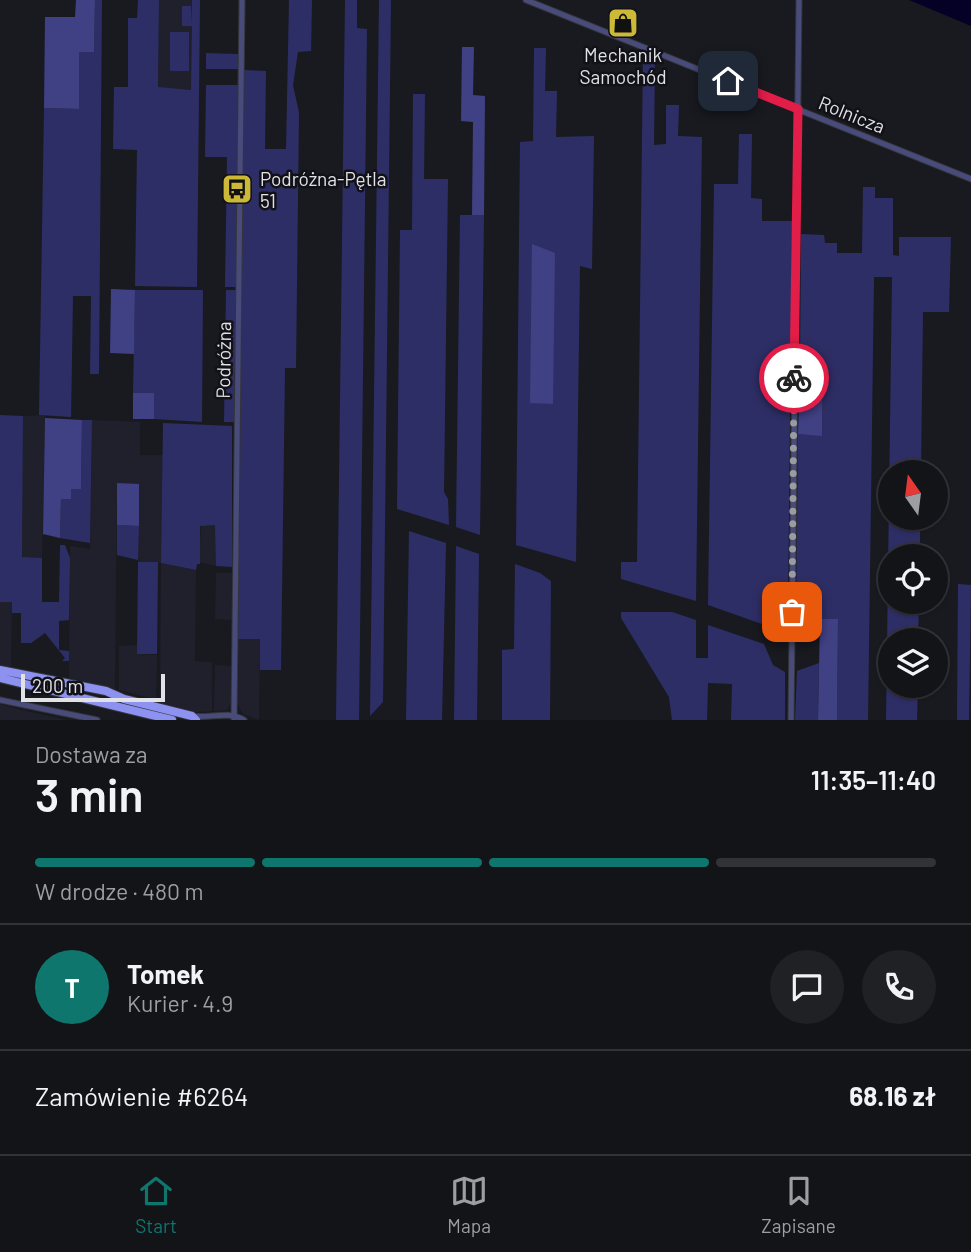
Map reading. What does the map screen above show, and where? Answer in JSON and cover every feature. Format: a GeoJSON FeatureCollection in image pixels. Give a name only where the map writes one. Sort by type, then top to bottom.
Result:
{"type":"FeatureCollection","features":[{"type":"Feature","properties":{"kind":"highway"},"geometry":{"type":"LineString","coordinates":[[0,670],[106,691],[124,699],[194,718]]}},
{"type":"Feature","properties":{"kind":"highway"},"geometry":{"type":"LineString","coordinates":[[0,678],[172,720]]}},
{"type":"Feature","properties":{"kind":"street","name":"Podróżna"},"geometry":{"type":"LineString","coordinates":[[234,718],[242,0]]}},
{"type":"Feature","properties":{"kind":"street","name":"Rolnicza"},"geometry":{"type":"LineString","coordinates":[[526,0],[971,178]]}},
{"type":"Feature","properties":{"kind":"street"},"geometry":{"type":"LineString","coordinates":[[791,720],[799,0]]}},
{"type":"Feature","properties":{"kind":"street"},"geometry":{"type":"LineString","coordinates":[[0,700],[97,720]]}},
{"type":"Feature","properties":{"kind":"street"},"geometry":{"type":"LineString","coordinates":[[194,718],[244,720]]}},
{"type":"Feature","properties":{"kind":"shaded area"},"geometry":{"type":"Polygon","coordinates":[[[76,0],[95,0],[94,52],[79,52],[79,109],[44,108],[45,17],[75,17],[76,0]]]}},
{"type":"Feature","properties":{"kind":"shaded area"},"geometry":{"type":"Polygon","coordinates":[[[95,0],[102,0],[99,374],[90,374],[91,296],[73,296],[71,417],[39,415],[44,108],[79,109],[79,52],[94,51],[95,0]]]}},
{"type":"Feature","properties":{"kind":"shaded area"},"geometry":{"type":"Polygon","coordinates":[[[138,0],[159,0],[158,87],[191,90],[192,26],[182,26],[182,6],[191,6],[192,25],[192,0],[200,0],[197,287],[135,286],[137,150],[113,149],[114,87],[128,87],[128,18],[137,18],[138,0]]]}},
{"type":"Feature","properties":{"kind":"shaded area"},"geometry":{"type":"Polygon","coordinates":[[[159,0],[192,0],[192,90],[158,88],[159,0]]]}},
{"type":"Feature","properties":{"kind":"shaded area"},"geometry":{"type":"Polygon","coordinates":[[[289,0],[312,0],[311,51],[298,52],[293,85],[299,113],[296,368],[285,368],[281,670],[260,670],[260,639],[238,639],[244,70],[266,71],[265,149],[286,149],[289,0]]]}},
{"type":"Feature","properties":{"kind":"shaded area"},"geometry":{"type":"Polygon","coordinates":[[[345,0],[357,0],[357,28],[367,29],[359,720],[336,720],[345,0]]]}},
{"type":"Feature","properties":{"kind":"shaded area"},"geometry":{"type":"Polygon","coordinates":[[[379,0],[391,0],[383,702],[370,716],[379,0]]]}},
{"type":"Feature","properties":{"kind":"shaded area"},"geometry":{"type":"Polygon","coordinates":[[[909,0],[971,0],[971,26],[909,0]]]}},
{"type":"Feature","properties":{"kind":"shaded area"},"geometry":{"type":"Polygon","coordinates":[[[170,32],[189,32],[189,71],[170,71],[170,32]]]}},
{"type":"Feature","properties":{"kind":"shaded area"},"geometry":{"type":"Polygon","coordinates":[[[462,47],[474,47],[473,95],[485,96],[484,215],[472,215],[473,122],[461,121],[462,47]]]}},
{"type":"Feature","properties":{"kind":"shaded area"},"geometry":{"type":"Polygon","coordinates":[[[534,48],[546,48],[545,91],[557,91],[556,137],[594,136],[592,269],[580,266],[576,562],[516,545],[520,142],[533,141],[534,48]]]}},
{"type":"Feature","properties":{"kind":"shaded area"},"geometry":{"type":"Polygon","coordinates":[[[643,52],[655,56],[654,145],[666,144],[666,105],[679,105],[678,136],[702,137],[696,601],[621,579],[621,562],[637,562],[643,52]]]}},
{"type":"Feature","properties":{"kind":"shaded area"},"geometry":{"type":"Polygon","coordinates":[[[206,53],[238,54],[238,69],[206,69],[206,53]]]}},
{"type":"Feature","properties":{"kind":"shaded area"},"geometry":{"type":"Polygon","coordinates":[[[206,85],[238,85],[236,287],[225,287],[227,157],[205,157],[206,85]]]}},
{"type":"Feature","properties":{"kind":"shaded area"},"geometry":{"type":"Polygon","coordinates":[[[413,94],[425,94],[424,179],[448,179],[444,492],[448,499],[449,525],[397,509],[400,230],[412,230],[413,94]]]}},
{"type":"Feature","properties":{"kind":"shaded area"},"geometry":{"type":"Polygon","coordinates":[[[739,134],[752,134],[751,198],[762,199],[762,221],[792,221],[788,610],[765,625],[708,605],[714,184],[738,184],[739,134]]]}},
{"type":"Feature","properties":{"kind":"shaded area"},"geometry":{"type":"Polygon","coordinates":[[[863,187],[875,187],[875,198],[893,198],[893,255],[899,256],[899,237],[951,237],[949,312],[923,312],[921,460],[890,460],[892,277],[874,277],[868,720],[837,720],[838,619],[820,619],[796,610],[798,434],[822,435],[823,368],[800,368],[801,234],[824,235],[825,243],[837,243],[837,253],[862,253],[863,187]]]}},
{"type":"Feature","properties":{"kind":"shaded area"},"geometry":{"type":"Polygon","coordinates":[[[460,215],[484,215],[480,535],[456,527],[460,215]]]}},
{"type":"Feature","properties":{"kind":"shaded area"},"geometry":{"type":"Polygon","coordinates":[[[532,244],[555,253],[553,404],[530,403],[532,244]]]}},
{"type":"Feature","properties":{"kind":"shaded area"},"geometry":{"type":"Polygon","coordinates":[[[111,289],[135,290],[134,354],[110,353],[111,289]]]}},
{"type":"Feature","properties":{"kind":"shaded area"},"geometry":{"type":"Polygon","coordinates":[[[135,290],[203,290],[202,422],[154,419],[154,394],[133,393],[135,290]]]}},
{"type":"Feature","properties":{"kind":"shaded area"},"geometry":{"type":"Polygon","coordinates":[[[226,290],[236,290],[234,422],[224,422],[226,290]]]}},
{"type":"Feature","properties":{"kind":"shaded area"},"geometry":{"type":"Polygon","coordinates":[[[800,368],[823,368],[822,436],[798,434],[800,368]]]}},
{"type":"Feature","properties":{"kind":"shaded area"},"geometry":{"type":"Polygon","coordinates":[[[133,393],[154,393],[154,419],[133,419],[133,393]]]}},
{"type":"Feature","properties":{"kind":"shaded area"},"geometry":{"type":"Polygon","coordinates":[[[0,415],[23,416],[22,557],[42,558],[42,602],[59,602],[60,545],[65,545],[70,558],[69,620],[59,621],[59,650],[69,651],[69,661],[62,661],[65,658],[45,633],[31,643],[21,643],[21,613],[12,613],[12,602],[0,602],[0,415]]]}},
{"type":"Feature","properties":{"kind":"shaded area"},"geometry":{"type":"Polygon","coordinates":[[[45,415],[42,558],[22,557],[23,416],[45,415]]]}},
{"type":"Feature","properties":{"kind":"shaded area"},"geometry":{"type":"Polygon","coordinates":[[[45,418],[82,420],[81,489],[71,489],[71,499],[61,499],[60,538],[43,534],[45,418]]]}},
{"type":"Feature","properties":{"kind":"shaded area"},"geometry":{"type":"Polygon","coordinates":[[[82,420],[92,420],[90,543],[60,538],[61,498],[71,489],[81,489],[82,420]]]}},
{"type":"Feature","properties":{"kind":"shaded area"},"geometry":{"type":"Polygon","coordinates":[[[92,420],[140,422],[140,455],[163,455],[161,563],[138,562],[139,484],[117,484],[115,689],[69,678],[70,546],[90,549],[92,420]]]}},
{"type":"Feature","properties":{"kind":"shaded area"},"geometry":{"type":"Polygon","coordinates":[[[163,423],[232,426],[232,567],[216,566],[215,525],[200,526],[200,564],[197,564],[196,570],[161,563],[163,423]]]}},
{"type":"Feature","properties":{"kind":"shaded area"},"geometry":{"type":"Polygon","coordinates":[[[117,483],[139,484],[139,526],[117,525],[117,483]]]}},
{"type":"Feature","properties":{"kind":"shaded area"},"geometry":{"type":"Polygon","coordinates":[[[117,525],[139,526],[138,560],[117,555],[117,525]]]}},
{"type":"Feature","properties":{"kind":"shaded area"},"geometry":{"type":"Polygon","coordinates":[[[201,525],[216,525],[216,566],[199,562],[201,525]]]}},
{"type":"Feature","properties":{"kind":"shaded area"},"geometry":{"type":"Polygon","coordinates":[[[889,530],[920,530],[920,544],[888,544],[889,530]]]}},
{"type":"Feature","properties":{"kind":"shaded area"},"geometry":{"type":"Polygon","coordinates":[[[409,531],[446,543],[442,720],[406,720],[409,531]]]}},
{"type":"Feature","properties":{"kind":"shaded area"},"geometry":{"type":"Polygon","coordinates":[[[456,546],[479,554],[477,720],[454,720],[456,546]]]}},
{"type":"Feature","properties":{"kind":"shaded area"},"geometry":{"type":"Polygon","coordinates":[[[138,562],[158,562],[157,654],[137,654],[138,562]]]}},
{"type":"Feature","properties":{"kind":"shaded area"},"geometry":{"type":"Polygon","coordinates":[[[161,563],[196,570],[195,661],[212,662],[212,711],[195,712],[161,705],[161,563]]]}},
{"type":"Feature","properties":{"kind":"shaded area"},"geometry":{"type":"Polygon","coordinates":[[[515,564],[540,573],[551,581],[550,720],[502,720],[502,650],[514,649],[515,564]]]}},
{"type":"Feature","properties":{"kind":"shaded area"},"geometry":{"type":"Polygon","coordinates":[[[216,573],[232,573],[232,620],[215,619],[216,573]]]}},
{"type":"Feature","properties":{"kind":"shaded area"},"geometry":{"type":"Polygon","coordinates":[[[958,584],[971,585],[969,720],[957,720],[958,584]]]}},
{"type":"Feature","properties":{"kind":"shaded area"},"geometry":{"type":"Polygon","coordinates":[[[0,602],[12,602],[11,667],[0,665],[0,602]]]}},
{"type":"Feature","properties":{"kind":"shaded area"},"geometry":{"type":"Polygon","coordinates":[[[621,612],[672,612],[696,620],[696,658],[708,658],[708,625],[764,644],[773,665],[785,672],[785,720],[731,720],[732,684],[708,683],[707,720],[672,720],[669,697],[621,618],[621,612]]]}},
{"type":"Feature","properties":{"kind":"shaded area"},"geometry":{"type":"Polygon","coordinates":[[[887,614],[919,614],[918,628],[887,628],[887,614]]]}},
{"type":"Feature","properties":{"kind":"shaded area"},"geometry":{"type":"Polygon","coordinates":[[[820,619],[838,619],[837,720],[818,720],[820,619]]]}},
{"type":"Feature","properties":{"kind":"shaded area"},"geometry":{"type":"Polygon","coordinates":[[[238,639],[260,639],[259,720],[243,714],[237,702],[238,639]]]}},
{"type":"Feature","properties":{"kind":"shaded area"},"geometry":{"type":"Polygon","coordinates":[[[137,645],[138,654],[157,655],[156,699],[119,690],[119,646],[137,645]]]}},
{"type":"Feature","properties":{"kind":"shaded area"},"geometry":{"type":"Polygon","coordinates":[[[819,663],[818,720],[795,720],[797,671],[819,663]]]}},
{"type":"Feature","properties":{"kind":"shaded area"},"geometry":{"type":"Polygon","coordinates":[[[215,665],[231,666],[231,702],[227,710],[214,711],[215,665]]]}},
{"type":"Feature","properties":{"kind":"shaded area"},"geometry":{"type":"Polygon","coordinates":[[[886,698],[918,698],[917,720],[886,720],[886,698]]]}},
{"type":"Feature","properties":{"kind":"shaded area"},"geometry":{"type":"Polygon","coordinates":[[[0,704],[18,709],[66,720],[0,720],[0,704]]]}},
{"type":"Feature","properties":{"kind":"way so far"},"geometry":{"type":"LineString","coordinates":[[792,612],[794,378]]}},
{"type":"Feature","properties":{"kind":"place","name":"Mechanik Samochód"},"geometry":{"type":"Point","coordinates":[623,23]}},
{"type":"Feature","properties":{"kind":"place","name":"Podróżna-Pętla 51"},"geometry":{"type":"Point","coordinates":[237,189]}},
{"type":"Feature","properties":{"kind":"route"},"geometry":{"type":"LineString","coordinates":[[728,81],[798,109],[794,378]]}}]}
